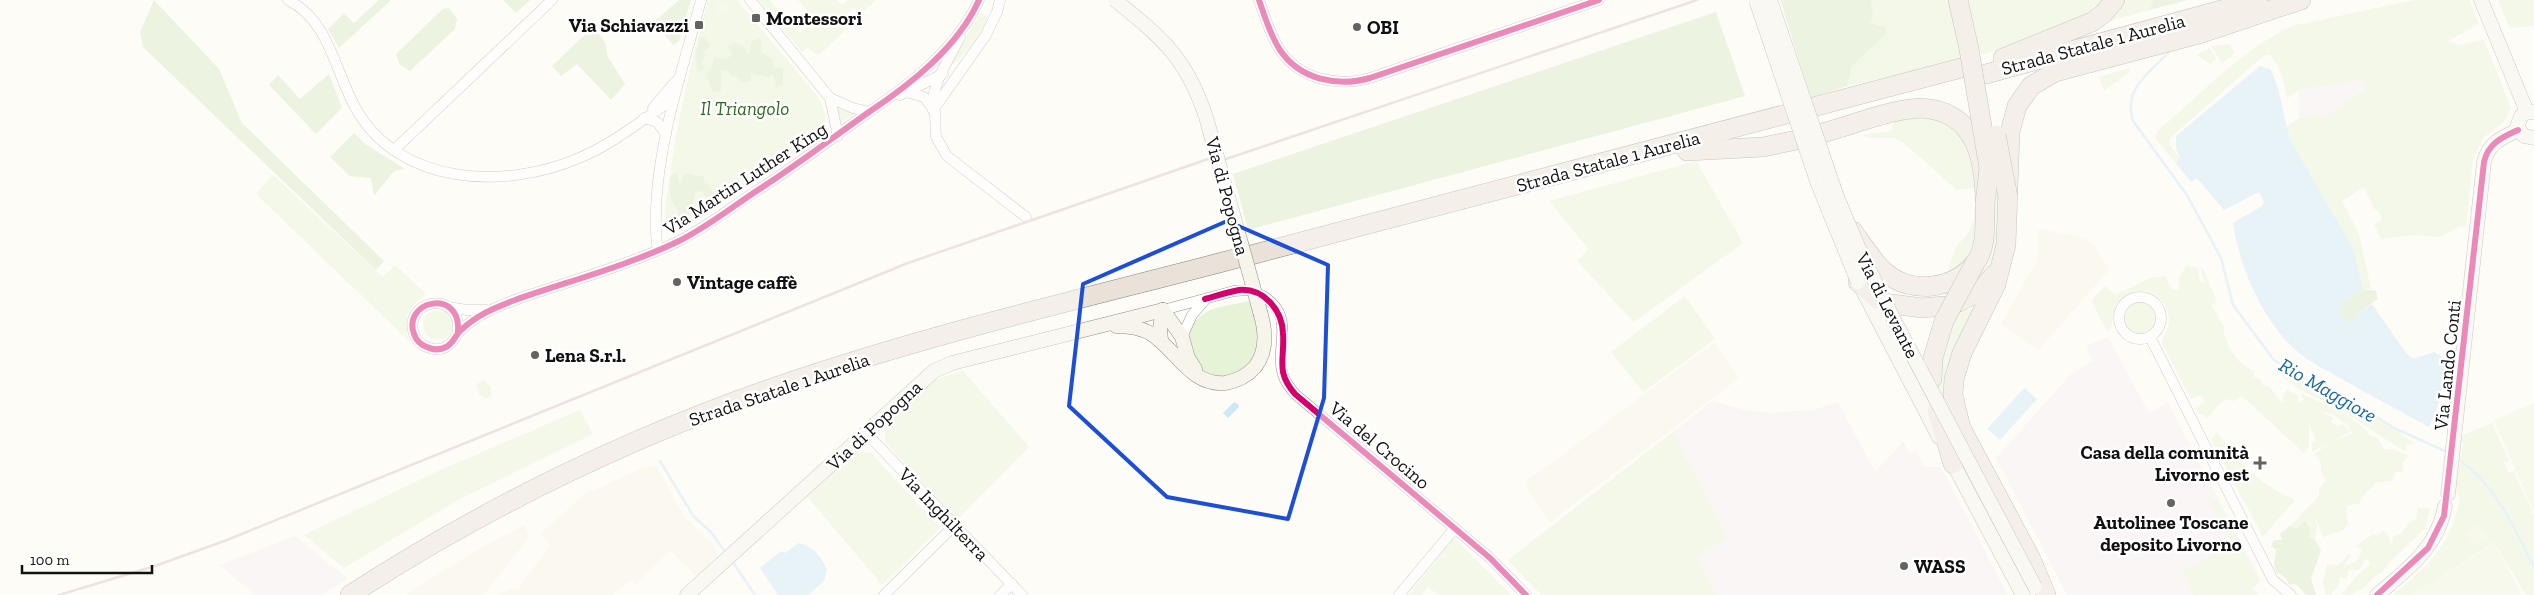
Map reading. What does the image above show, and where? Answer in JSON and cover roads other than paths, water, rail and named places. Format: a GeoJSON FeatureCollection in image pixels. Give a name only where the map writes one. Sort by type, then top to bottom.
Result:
{"type":"FeatureCollection","features":[{"type":"Feature","properties":{"kind":"highway"},"geometry":{"type":"LineString","coordinates":[[1932,379],[1933,358],[1944,321],[1975,263],[1982,244],[1989,178],[1988,159],[1973,82],[1969,49],[1958,0]]}},
{"type":"Feature","properties":{"kind":"highway"},"geometry":{"type":"LineString","coordinates":[[2002,58],[2087,25],[2104,14],[2115,0]]}},
{"type":"Feature","properties":{"kind":"highway","name":"Strada Statale 1 Aurelia"},"geometry":{"type":"LineString","coordinates":[[350,595],[448,536],[550,482],[631,444],[732,403],[825,370],[918,342],[1687,151],[1975,71],[2002,58],[2216,0]]}},
{"type":"Feature","properties":{"kind":"highway","name":"Strada Statale 1 Aurelia"},"geometry":{"type":"LineString","coordinates":[[369,595],[446,549],[578,479],[700,426],[818,383],[919,352],[1246,261],[1975,71],[2258,0]]}},
{"type":"Feature","properties":{"kind":"highway"},"geometry":{"type":"LineString","coordinates":[[2040,592],[2031,559],[1961,428],[1954,404],[1953,386],[1956,368],[1966,343],[1996,284],[2007,238],[2010,132],[2017,106],[2027,90],[2036,82],[2064,70],[2202,33],[2301,0]]}},
{"type":"Feature","properties":{"kind":"highway"},"geometry":{"type":"LineString","coordinates":[[1969,49],[1978,68],[1992,114],[2008,197]]}},
{"type":"Feature","properties":{"kind":"highway"},"geometry":{"type":"LineString","coordinates":[[1687,151],[1763,147],[1915,108],[1929,109],[1950,116],[1964,125],[1975,141],[1982,162],[1985,204]]}},
{"type":"Feature","properties":{"kind":"highway"},"geometry":{"type":"LineString","coordinates":[[1849,226],[1886,273],[1911,286],[1942,285],[1975,263]]}},
{"type":"Feature","properties":{"kind":"highway"},"geometry":{"type":"LineString","coordinates":[[1858,282],[1885,301],[1922,308],[1951,304],[1980,291],[2001,264]]}},
{"type":"Feature","properties":{"kind":"highway"},"geometry":{"type":"LineString","coordinates":[[1936,410],[1954,464]]}},
{"type":"Feature","properties":{"kind":"main road","name":"Via di Popogna"},"geometry":{"type":"LineString","coordinates":[[1100,326],[1135,327],[1146,331],[1161,341],[1191,371],[1204,379],[1220,383],[1236,380],[1244,376],[1256,365],[1264,348],[1261,315],[1206,117],[1197,92],[1186,70],[1167,44],[1115,0]]}},
{"type":"Feature","properties":{"kind":"main road","name":"Via di Levante"},"geometry":{"type":"LineString","coordinates":[[1756,0],[1818,184],[1858,282],[2023,595]]}},
{"type":"Feature","properties":{"kind":"main road","name":"Via di Levante"},"geometry":{"type":"LineString","coordinates":[[1770,0],[1849,226],[1892,316],[2040,592]]}},
{"type":"Feature","properties":{"kind":"main road"},"geometry":{"type":"LineString","coordinates":[[2481,0],[2530,112],[2519,118],[2518,130],[2524,136],[2534,138]]}},
{"type":"Feature","properties":{"kind":"main road","name":"Via Lando Conti"},"geometry":{"type":"LineString","coordinates":[[2377,595],[2428,548],[2438,531],[2446,500],[2486,154],[2496,142],[2518,130]]}},
{"type":"Feature","properties":{"kind":"main road","name":"Via di Popogna"},"geometry":{"type":"LineString","coordinates":[[687,595],[929,374],[944,366],[1163,310]]}},
{"type":"Feature","properties":{"kind":"main road"},"geometry":{"type":"LineString","coordinates":[[1163,310],[1182,337],[1188,358],[1204,379]]}},
{"type":"Feature","properties":{"kind":"main road"},"geometry":{"type":"LineString","coordinates":[[1161,341],[1160,328],[1163,310]]}},
{"type":"Feature","properties":{"kind":"street"},"geometry":{"type":"LineString","coordinates":[[288,0],[305,13],[315,25],[331,51],[359,113],[371,130],[394,150],[430,168],[455,175],[476,178],[518,175],[577,159],[600,148],[672,100]]}},
{"type":"Feature","properties":{"kind":"street"},"geometry":{"type":"LineString","coordinates":[[394,150],[552,0]]}},
{"type":"Feature","properties":{"kind":"street"},"geometry":{"type":"LineString","coordinates":[[658,250],[656,237],[657,198],[666,134],[672,100],[701,0]]}},
{"type":"Feature","properties":{"kind":"street"},"geometry":{"type":"LineString","coordinates":[[750,0],[830,98],[853,108],[870,112]]}},
{"type":"Feature","properties":{"kind":"street","name":"Via Martin Luther King"},"geometry":{"type":"LineString","coordinates":[[488,310],[466,310],[434,303],[421,308],[413,321],[415,336],[425,346],[439,349],[451,343],[458,331],[488,310],[628,262],[658,250],[707,224],[890,99],[966,26],[979,0]]}},
{"type":"Feature","properties":{"kind":"street"},"geometry":{"type":"LineString","coordinates":[[933,110],[986,35],[997,12],[1000,0]]}},
{"type":"Feature","properties":{"kind":"street"},"geometry":{"type":"LineString","coordinates":[[1259,0],[1272,36],[1286,58],[1309,74],[1327,81],[1344,83],[1370,78],[1599,0]]}},
{"type":"Feature","properties":{"kind":"street"},"geometry":{"type":"LineString","coordinates":[[966,26],[940,75],[934,93],[934,129],[943,151],[1026,218]]}},
{"type":"Feature","properties":{"kind":"street"},"geometry":{"type":"LineString","coordinates":[[890,99],[965,63]]}},
{"type":"Feature","properties":{"kind":"street"},"geometry":{"type":"LineString","coordinates":[[644,118],[680,77]]}},
{"type":"Feature","properties":{"kind":"street"},"geometry":{"type":"LineString","coordinates":[[906,92],[924,97],[933,110]]}},
{"type":"Feature","properties":{"kind":"street"},"geometry":{"type":"LineString","coordinates":[[830,98],[838,136]]}},
{"type":"Feature","properties":{"kind":"street"},"geometry":{"type":"LineString","coordinates":[[644,118],[657,122],[666,134]]}},
{"type":"Feature","properties":{"kind":"street"},"geometry":{"type":"LineString","coordinates":[[1182,337],[1192,314],[1205,299],[1234,291],[1248,290]]}},
{"type":"Feature","properties":{"kind":"street","name":"Via del Crocino"},"geometry":{"type":"LineString","coordinates":[[1262,296],[1274,306],[1281,317],[1284,334],[1282,373],[1291,390],[1455,528],[1507,574],[1526,595]]}},
{"type":"Feature","properties":{"kind":"street"},"geometry":{"type":"LineString","coordinates":[[2132,298],[2149,299],[2158,307],[2161,324],[2150,337],[2133,339],[2121,328],[2120,311],[2132,298]]}},
{"type":"Feature","properties":{"kind":"street","name":"Via di Popogna"},"geometry":{"type":"LineString","coordinates":[[1163,310],[1205,299]]}},
{"type":"Feature","properties":{"kind":"street"},"geometry":{"type":"LineString","coordinates":[[448,307],[457,318],[458,331]]}},
{"type":"Feature","properties":{"kind":"street"},"geometry":{"type":"LineString","coordinates":[[2150,337],[2273,580],[2291,595]]}},
{"type":"Feature","properties":{"kind":"street","name":"Via Inghilterra"},"geometry":{"type":"LineString","coordinates":[[866,433],[1022,595]]}},
{"type":"Feature","properties":{"kind":"street"},"geometry":{"type":"LineString","coordinates":[[884,595],[954,526]]}},
{"type":"Feature","properties":{"kind":"street"},"geometry":{"type":"LineString","coordinates":[[1399,595],[1455,528]]}},
{"type":"Feature","properties":{"kind":"street"},"geometry":{"type":"LineString","coordinates":[[1000,595],[1012,584]]}},
{"type":"Feature","properties":{"kind":"water"},"geometry":{"type":"Polygon","coordinates":[[[2260,66],[2270,69],[2278,87],[2292,143],[2353,248],[2363,289],[2344,301],[2340,313],[2344,319],[2353,322],[2361,311],[2372,304],[2406,353],[2413,359],[2434,352],[2443,357],[2442,393],[2429,427],[2316,364],[2299,353],[2286,341],[2264,311],[2255,294],[2247,276],[2236,240],[2233,223],[2262,206],[2264,202],[2259,192],[2224,210],[2197,178],[2191,182],[2176,163],[2180,158],[2176,148],[2176,136],[2260,66]]]}},
{"type":"Feature","properties":{"kind":"water"},"geometry":{"type":"Polygon","coordinates":[[[2024,388],[2037,399],[2000,440],[1987,429],[2024,388]]]}},
{"type":"Feature","properties":{"kind":"water"},"geometry":{"type":"Polygon","coordinates":[[[1234,402],[1239,407],[1228,418],[1223,413],[1234,402]]]}},
{"type":"Feature","properties":{"kind":"water"},"geometry":{"type":"Polygon","coordinates":[[[799,543],[813,550],[822,560],[827,570],[824,581],[808,595],[778,595],[760,568],[781,551],[785,553],[799,543]]]}},
{"type":"Feature","properties":{"kind":"waterway","name":"Rio Maggiore"},"geometry":{"type":"LineString","coordinates":[[2170,49],[2134,91],[2131,100],[2133,121],[2187,195],[2221,258],[2233,305],[2274,360],[2312,383],[2350,400],[2394,428],[2447,452]]}},
{"type":"Feature","properties":{"kind":"waterway","name":"Rio Maggiore"},"geometry":{"type":"LineString","coordinates":[[2456,458],[2481,479],[2492,492],[2511,521],[2534,567]]}},
{"type":"Feature","properties":{"kind":"waterway"},"geometry":{"type":"LineString","coordinates":[[660,461],[694,517],[711,532],[726,553]]}},
{"type":"Feature","properties":{"kind":"waterway"},"geometry":{"type":"LineString","coordinates":[[732,561],[755,595]]}},
{"type":"Feature","properties":{"kind":"railway"},"geometry":{"type":"LineString","coordinates":[[1226,159],[1697,0]]}},
{"type":"Feature","properties":{"kind":"railway"},"geometry":{"type":"LineString","coordinates":[[59,595],[155,566],[227,540],[908,263],[1211,158]]}},
{"type":"Feature","properties":{"kind":"place","name":"Montessori"},"geometry":{"type":"Point","coordinates":[756,18]}},
{"type":"Feature","properties":{"kind":"place","name":"Via Schiavazzi"},"geometry":{"type":"Point","coordinates":[699,25]}},
{"type":"Feature","properties":{"kind":"place","name":"OBI"},"geometry":{"type":"Point","coordinates":[1357,27]}},
{"type":"Feature","properties":{"kind":"place","name":"Vintage caffè"},"geometry":{"type":"Point","coordinates":[677,282]}},
{"type":"Feature","properties":{"kind":"place","name":"Lena S.r.l."},"geometry":{"type":"Point","coordinates":[535,355]}},
{"type":"Feature","properties":{"kind":"place","name":"Casa della comunità Livorno est"},"geometry":{"type":"Point","coordinates":[2260,463]}},
{"type":"Feature","properties":{"kind":"place","name":"Autolinee Toscane deposito Livorno"},"geometry":{"type":"Point","coordinates":[2171,503]}},
{"type":"Feature","properties":{"kind":"place","name":"WASS"},"geometry":{"type":"Point","coordinates":[1904,566]}},
{"type":"Feature","properties":{"kind":"park label","name":"Il Triangolo"},"geometry":{"type":"Point","coordinates":[745,108]}}]}
